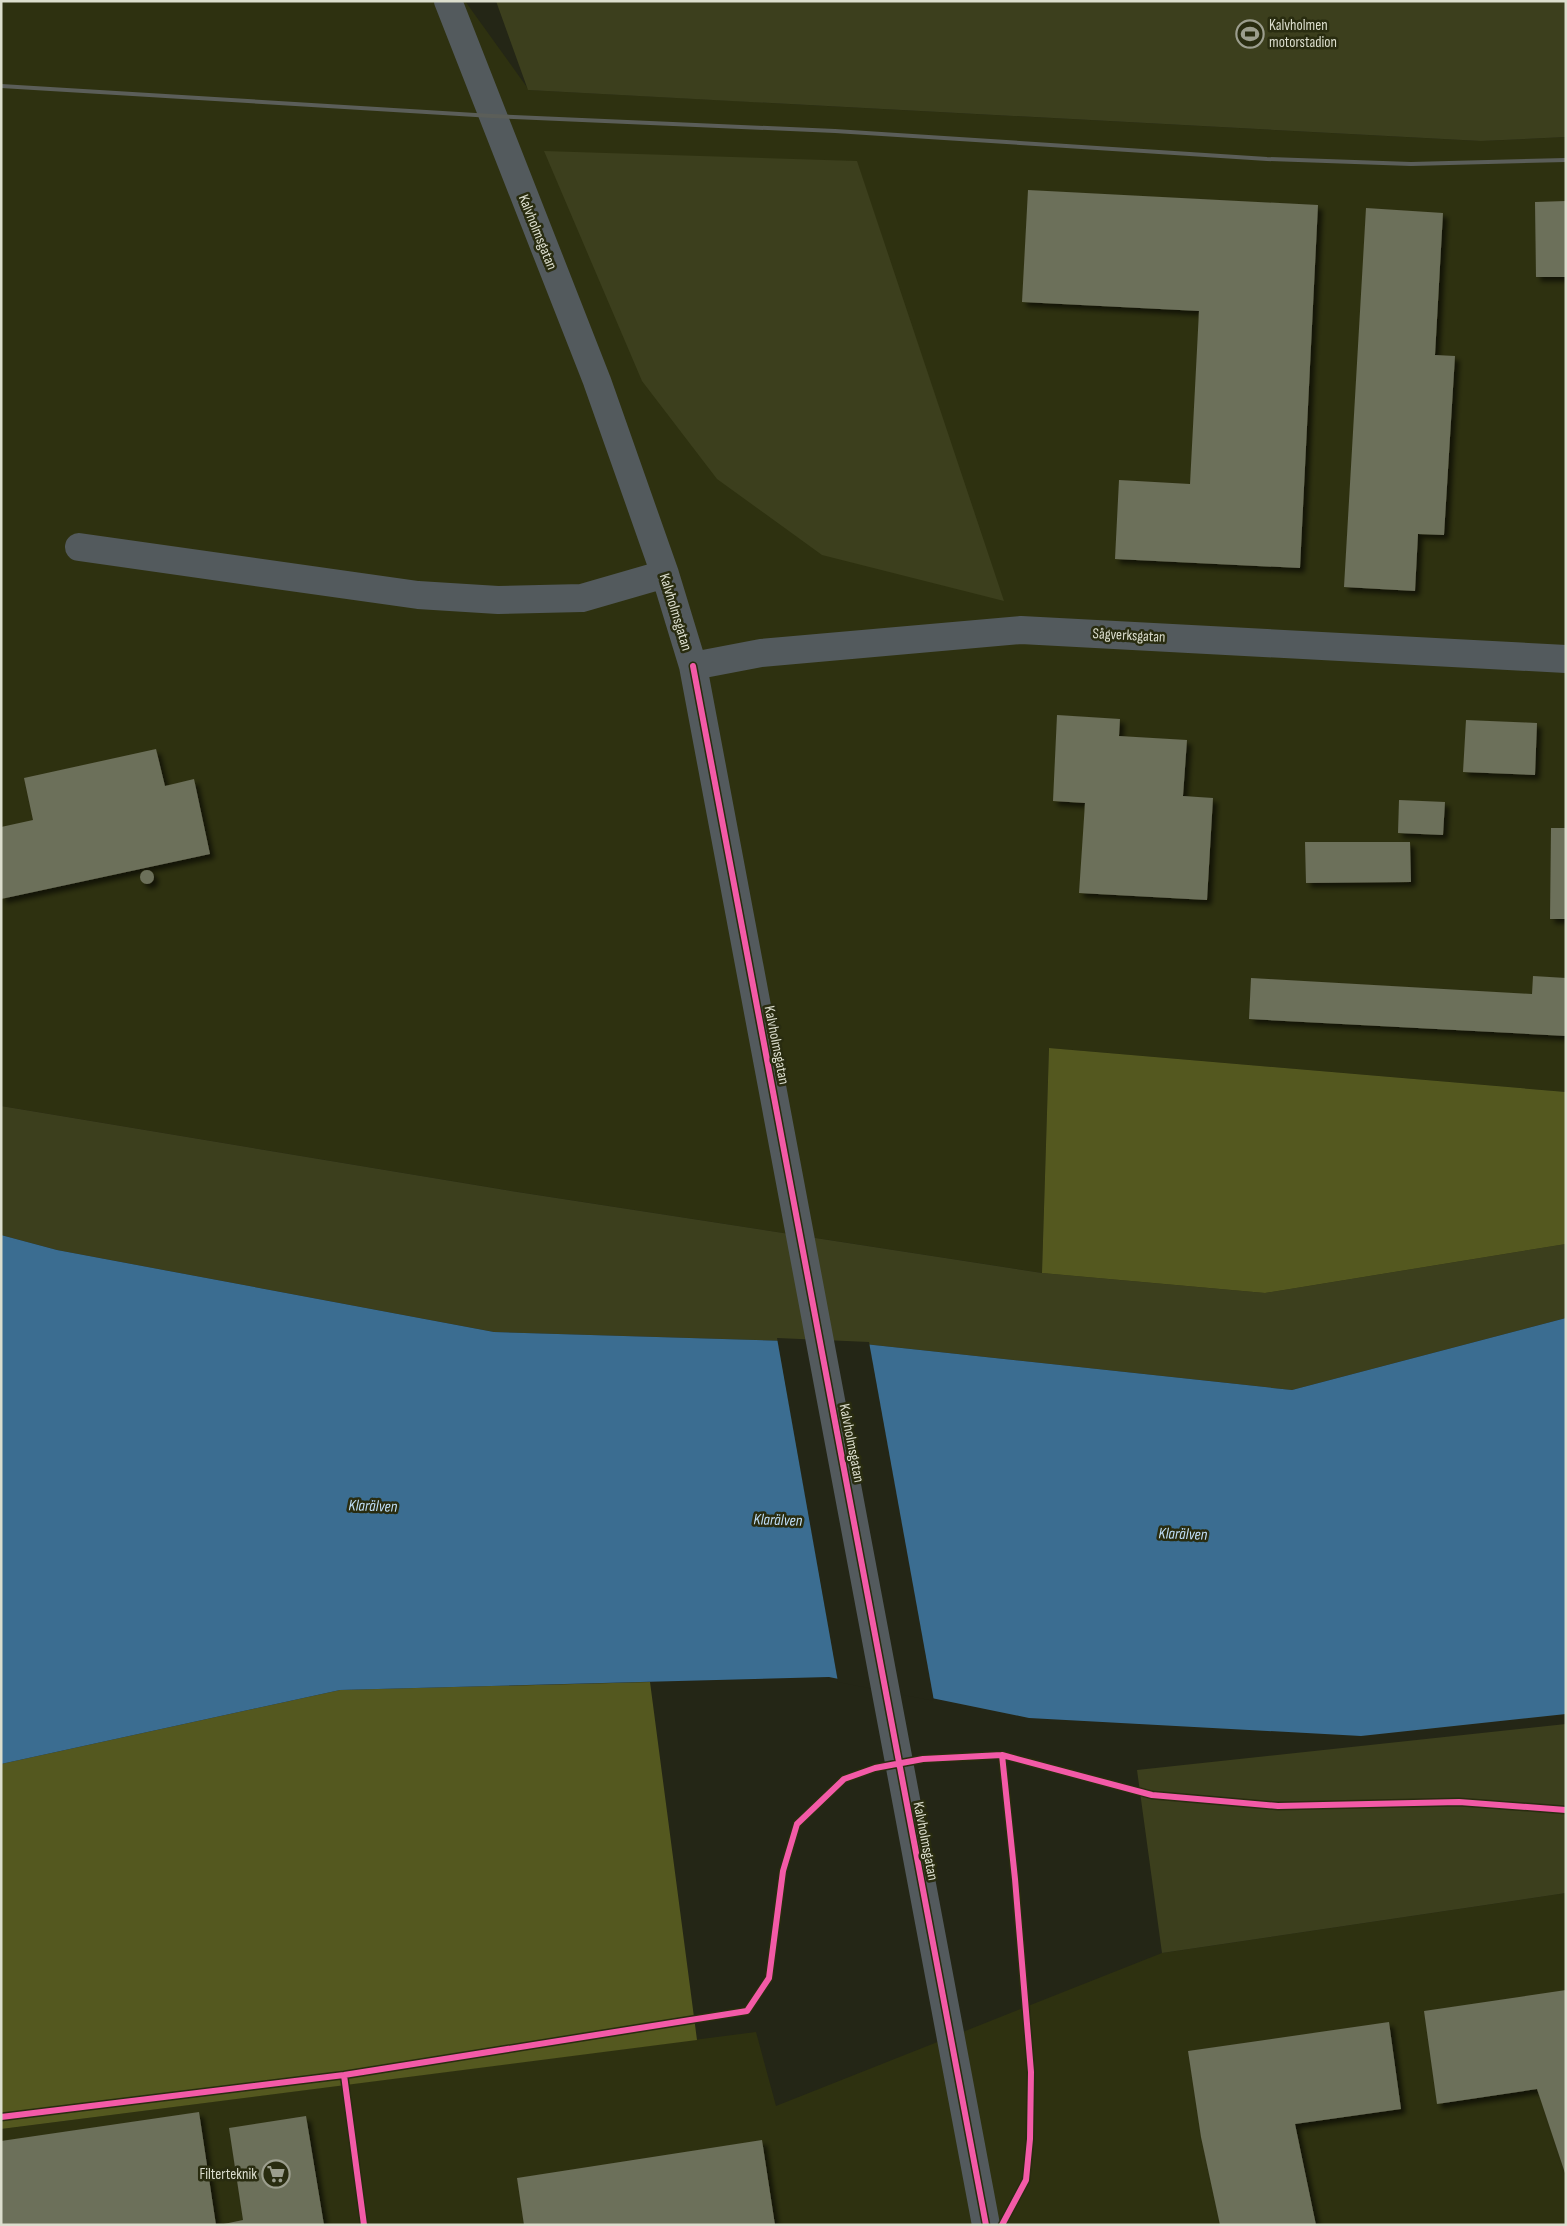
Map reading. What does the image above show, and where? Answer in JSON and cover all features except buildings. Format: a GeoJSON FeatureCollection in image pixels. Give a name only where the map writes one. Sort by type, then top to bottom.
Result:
{"type":"FeatureCollection","features":[{"type":"Feature","properties":{"kind":"street","name":"Kalvholmsgatan"},"geometry":{"type":"LineString","coordinates":[[448,1],[597,381],[665,574],[693,666],[986,2225]]}},
{"type":"Feature","properties":{"kind":"street"},"geometry":{"type":"LineString","coordinates":[[80,547],[418,594],[498,600],[582,598],[665,574]]}},
{"type":"Feature","properties":{"kind":"street","name":"Sågverksgatan"},"geometry":{"type":"LineString","coordinates":[[693,666],[761,653],[1021,630],[1566,659]]}},
{"type":"Feature","properties":{"kind":"shaded area"},"geometry":{"type":"Polygon","coordinates":[[[1,1],[465,1],[529,90],[1481,141],[1566,137],[1566,1092],[1049,1048],[1042,1273],[511,1191],[1,1106],[1,1]]]}},
{"type":"Feature","properties":{"kind":"shaded area"},"geometry":{"type":"Polygon","coordinates":[[[496,1],[1566,1],[1566,137],[1481,141],[528,90],[496,1]]]}},
{"type":"Feature","properties":{"kind":"shaded area"},"geometry":{"type":"Polygon","coordinates":[[[544,151],[857,161],[1004,601],[822,555],[717,479],[642,381],[544,151]]]}},
{"type":"Feature","properties":{"kind":"shaded area"},"geometry":{"type":"Polygon","coordinates":[[[1049,1048],[1566,1092],[1566,1244],[1265,1293],[1042,1273],[1049,1048]]]}},
{"type":"Feature","properties":{"kind":"shaded area"},"geometry":{"type":"Polygon","coordinates":[[[1,1106],[511,1191],[1042,1273],[1265,1293],[1566,1244],[1566,1318],[1292,1390],[855,1343],[494,1332],[57,1250],[1,1235],[1,1106]]]}},
{"type":"Feature","properties":{"kind":"shaded area"},"geometry":{"type":"Polygon","coordinates":[[[650,1682],[697,2040],[1,2129],[1,1764],[340,1690],[650,1682]]]}},
{"type":"Feature","properties":{"kind":"shaded area"},"geometry":{"type":"Polygon","coordinates":[[[1566,1724],[1566,1893],[1162,1953],[1137,1770],[1566,1724]]]}},
{"type":"Feature","properties":{"kind":"shaded area"},"geometry":{"type":"Polygon","coordinates":[[[1566,1893],[1566,2225],[1,2225],[1,2129],[756,2032],[776,2106],[1162,1953],[1566,1893]]]}},
{"type":"Feature","properties":{"kind":"water","name":"Klarälven"},"geometry":{"type":"Polygon","coordinates":[[[1,1235],[57,1250],[494,1332],[855,1343],[1292,1390],[1566,1318],[1566,1714],[1361,1736],[1029,1718],[829,1677],[340,1690],[1,1764],[1,1235]]]}},
{"type":"Feature","properties":{"kind":"pier"},"geometry":{"type":"Polygon","coordinates":[[[777,1338],[869,1342],[934,1701],[838,1682],[777,1338]]]}},
{"type":"Feature","properties":{"kind":"railway"},"geometry":{"type":"LineString","coordinates":[[1,86],[492,116],[835,131],[1267,159],[1411,164],[1566,160]]}},
{"type":"Feature","properties":{"kind":"cycle path"},"geometry":{"type":"LineString","coordinates":[[693,666],[986,2225]]}},
{"type":"Feature","properties":{"kind":"cycle path"},"geometry":{"type":"LineString","coordinates":[[1002,1755],[1015,1879],[1031,2072],[1030,2139],[1026,2180],[1002,2225]]}},
{"type":"Feature","properties":{"kind":"cycle path"},"geometry":{"type":"LineString","coordinates":[[1,2117],[344,2075],[747,2011],[769,1978],[783,1871],[797,1824],[844,1779],[875,1768],[923,1759],[1002,1755],[1152,1795],[1278,1806],[1459,1802],[1566,1810]]}},
{"type":"Feature","properties":{"kind":"cycle path"},"geometry":{"type":"LineString","coordinates":[[344,2075],[364,2225]]}},
{"type":"Feature","properties":{"kind":"place","name":"Kalvholmen motorstadion"},"geometry":{"type":"Point","coordinates":[1250,34]}},
{"type":"Feature","properties":{"kind":"place","name":"Filterteknik"},"geometry":{"type":"Point","coordinates":[276,2174]}}]}
